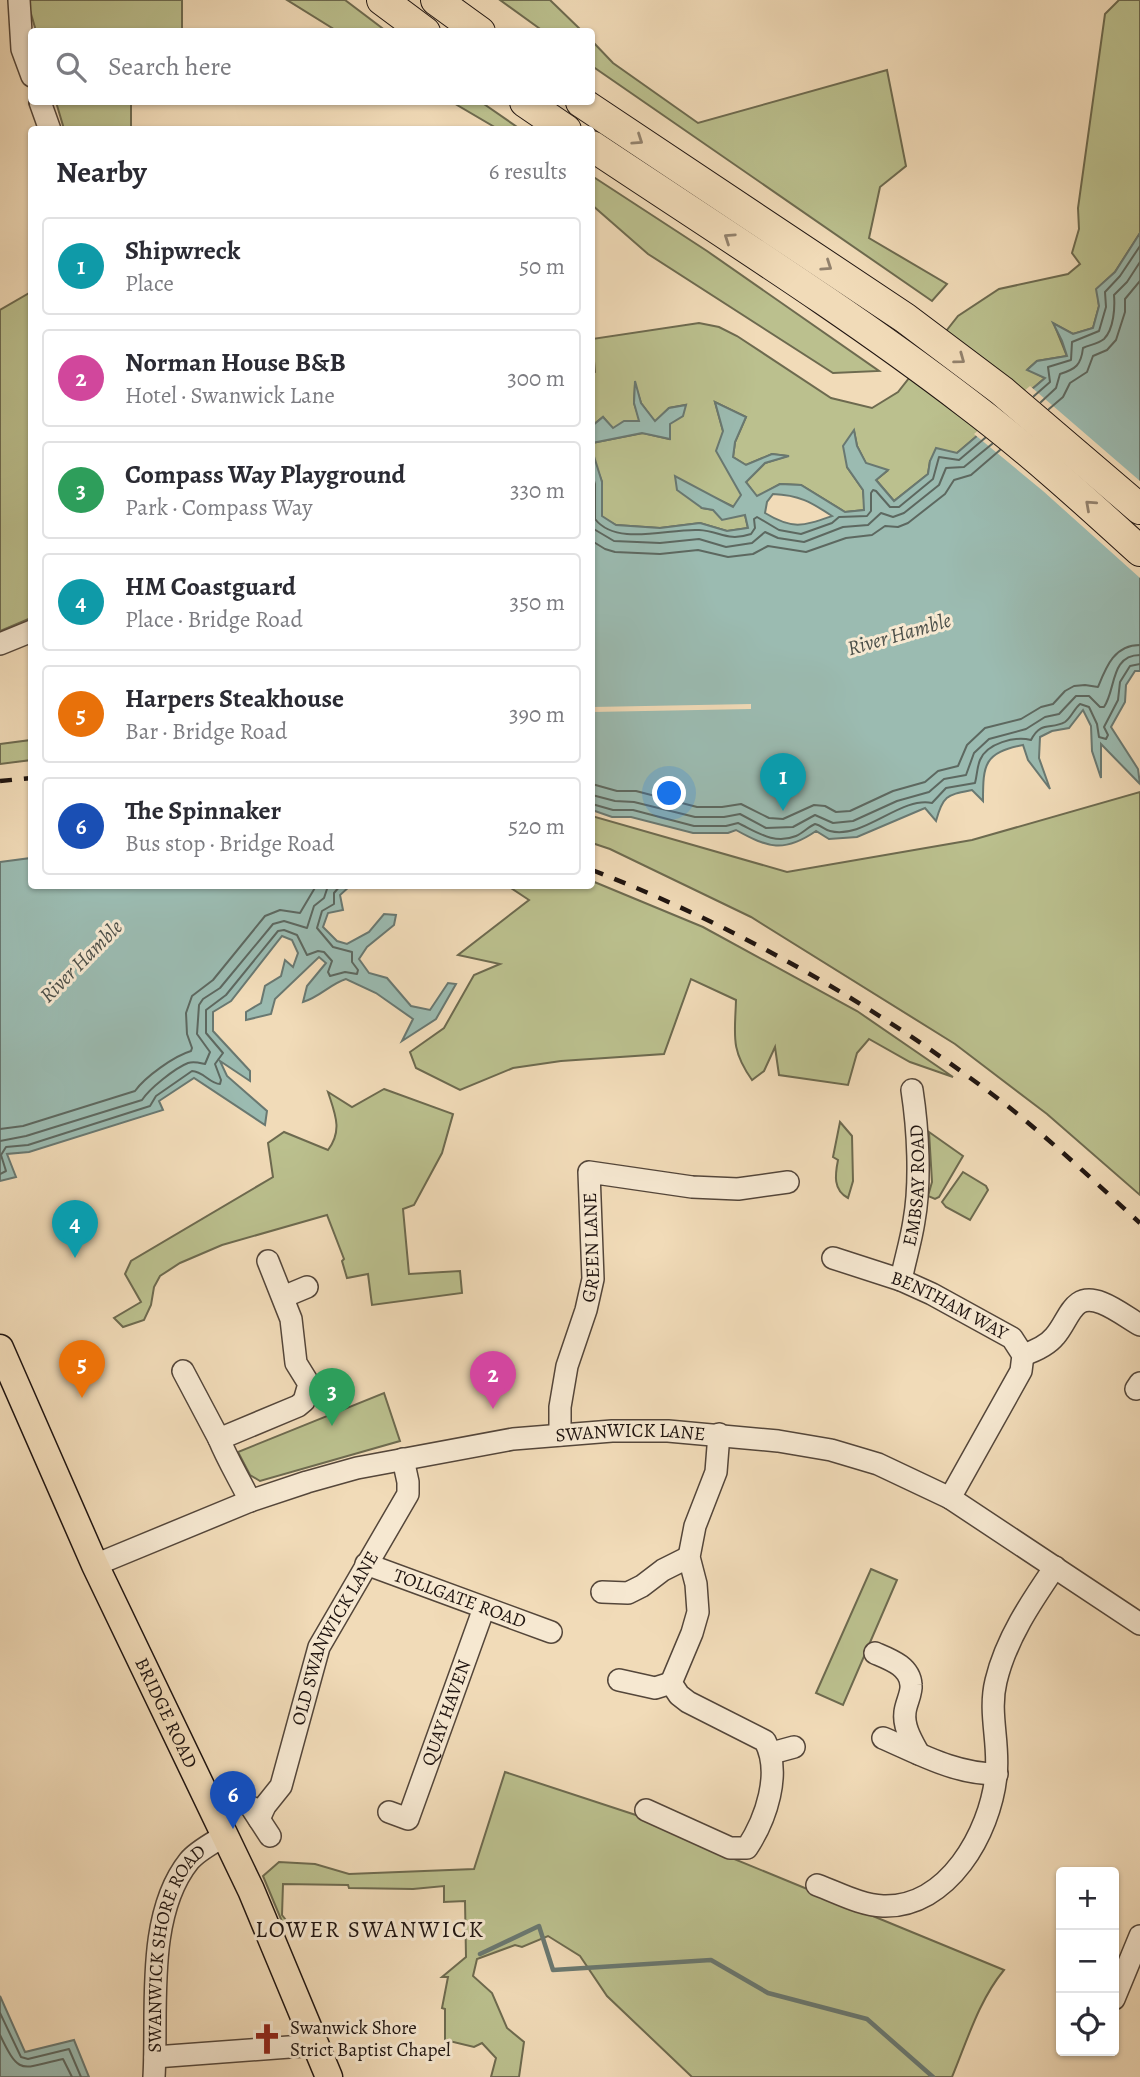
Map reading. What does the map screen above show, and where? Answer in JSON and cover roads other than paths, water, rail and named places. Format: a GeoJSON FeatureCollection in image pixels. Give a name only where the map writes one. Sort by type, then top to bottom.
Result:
{"type":"FeatureCollection","features":[{"type":"Feature","properties":{"kind":"highway"},"geometry":{"type":"LineString","coordinates":[[382,0],[420,28]]}},
{"type":"Feature","properties":{"kind":"highway"},"geometry":{"type":"LineString","coordinates":[[436,0],[474,28]]}},
{"type":"Feature","properties":{"kind":"highway"},"geometry":{"type":"LineString","coordinates":[[529,105],[560,126]]}},
{"type":"Feature","properties":{"kind":"highway"},"geometry":{"type":"LineString","coordinates":[[586,105],[905,318],[1002,391],[1140,509]]}},
{"type":"Feature","properties":{"kind":"highway"},"geometry":{"type":"LineString","coordinates":[[595,148],[887,345],[968,404],[1071,489],[1140,551]]}},
{"type":"Feature","properties":{"kind":"main road","name":"BRIDGE ROAD"},"geometry":{"type":"LineString","coordinates":[[0,1348],[95,1565],[251,1890],[329,2077]]}},
{"type":"Feature","properties":{"kind":"street"},"geometry":{"type":"LineString","coordinates":[[19,0],[22,49],[28,65]]}},
{"type":"Feature","properties":{"kind":"street"},"geometry":{"type":"LineString","coordinates":[[41,105],[49,126]]}},
{"type":"Feature","properties":{"kind":"street"},"geometry":{"type":"LineString","coordinates":[[0,644],[28,633]]}},
{"type":"Feature","properties":{"kind":"street","name":"EMBSAY ROAD"},"geometry":{"type":"LineString","coordinates":[[901,1280],[915,1220],[917,1121],[912,1090]]}},
{"type":"Feature","properties":{"kind":"street","name":"GREEN LANE"},"geometry":{"type":"LineString","coordinates":[[560,1435],[560,1407],[567,1366],[586,1310],[593,1279],[589,1172],[687,1186],[738,1189],[788,1182]]}},
{"type":"Feature","properties":{"kind":"street","name":"BENTHAM WAY"},"geometry":{"type":"LineString","coordinates":[[833,1258],[901,1280],[932,1294],[1012,1338],[1023,1355],[1021,1371],[950,1497]]}},
{"type":"Feature","properties":{"kind":"street"},"geometry":{"type":"LineString","coordinates":[[219,1439],[298,1406],[308,1393],[309,1384],[296,1363],[295,1335],[268,1261]]}},
{"type":"Feature","properties":{"kind":"street"},"geometry":{"type":"LineString","coordinates":[[283,1297],[307,1287]]}},
{"type":"Feature","properties":{"kind":"street"},"geometry":{"type":"LineString","coordinates":[[1023,1355],[1039,1349],[1055,1336],[1074,1306],[1087,1300],[1103,1303],[1140,1325]]}},
{"type":"Feature","properties":{"kind":"street"},"geometry":{"type":"LineString","coordinates":[[183,1371],[250,1501]]}},
{"type":"Feature","properties":{"kind":"street","name":"SWANWICK LANE"},"geometry":{"type":"LineString","coordinates":[[95,1565],[250,1501],[307,1482],[403,1459],[500,1441],[560,1435],[612,1431],[719,1434],[831,1450],[878,1464],[950,1497],[1055,1567],[1138,1617]]}},
{"type":"Feature","properties":{"kind":"street"},"geometry":{"type":"LineString","coordinates":[[619,1680],[655,1688],[671,1683],[692,1633],[698,1612],[696,1584],[689,1557],[695,1526],[716,1472],[719,1434]]}},
{"type":"Feature","properties":{"kind":"street","name":"OLD SWANWICK LANE"},"geometry":{"type":"LineString","coordinates":[[259,1820],[265,1805],[281,1786],[319,1647],[408,1494],[403,1459]]}},
{"type":"Feature","properties":{"kind":"street"},"geometry":{"type":"LineString","coordinates":[[602,1592],[628,1593],[689,1557]]}},
{"type":"Feature","properties":{"kind":"street","name":"TOLLGATE ROAD"},"geometry":{"type":"LineString","coordinates":[[366,1564],[551,1632]]}},
{"type":"Feature","properties":{"kind":"street"},"geometry":{"type":"LineString","coordinates":[[817,1885],[863,1903],[884,1906],[906,1903],[935,1890],[951,1875],[977,1839],[993,1798],[997,1774],[992,1708],[996,1678],[1022,1618],[1055,1567]]}},
{"type":"Feature","properties":{"kind":"street","name":"QUAY HAVEN"},"geometry":{"type":"LineString","coordinates":[[408,1819],[484,1608]]}},
{"type":"Feature","properties":{"kind":"street"},"geometry":{"type":"LineString","coordinates":[[875,1653],[901,1665],[909,1678],[911,1685],[904,1714],[910,1738],[919,1754]]}},
{"type":"Feature","properties":{"kind":"street"},"geometry":{"type":"LineString","coordinates":[[646,1810],[730,1848],[747,1848],[766,1811],[772,1753],[765,1741],[688,1702],[671,1683]]}},
{"type":"Feature","properties":{"kind":"street"},"geometry":{"type":"LineString","coordinates":[[883,1738],[959,1770],[997,1774]]}},
{"type":"Feature","properties":{"kind":"street"},"geometry":{"type":"LineString","coordinates":[[772,1753],[794,1747]]}},
{"type":"Feature","properties":{"kind":"street","name":"SWANWICK SHORE ROAD"},"geometry":{"type":"LineString","coordinates":[[155,2067],[156,1972],[162,1927],[172,1888],[190,1859],[224,1836]]}},
{"type":"Feature","properties":{"kind":"street"},"geometry":{"type":"LineString","coordinates":[[1116,1993],[1140,1936]]}},
{"type":"Feature","properties":{"kind":"street"},"geometry":{"type":"LineString","coordinates":[[155,2067],[316,2045]]}},
{"type":"Feature","properties":{"kind":"water","name":"River Hamble"},"geometry":{"type":"Polygon","coordinates":[[[1140,233],[1140,671],[1135,671],[1126,685],[1125,702],[1111,727],[1138,769],[1140,784],[1101,744],[1101,778],[1092,751],[1091,726],[1083,710],[1069,728],[1052,731],[1040,737],[1039,758],[1050,789],[1028,760],[1023,745],[1010,748],[993,756],[988,762],[983,801],[972,790],[951,795],[941,806],[936,821],[925,808],[857,837],[829,839],[816,831],[794,843],[776,846],[736,830],[728,833],[693,833],[595,811],[595,460],[602,482],[602,516],[616,525],[660,528],[700,523],[727,531],[748,528],[745,515],[722,520],[713,510],[702,508],[677,490],[675,476],[733,507],[741,495],[716,451],[723,431],[715,402],[746,417],[735,442],[733,457],[746,465],[772,454],[789,456],[765,463],[746,482],[757,496],[780,484],[801,485],[845,512],[864,510],[863,490],[847,467],[843,446],[854,430],[857,446],[866,463],[888,470],[876,480],[894,501],[928,474],[936,448],[957,453],[1045,378],[1027,370],[1037,361],[1067,356],[1053,323],[1073,334],[1093,328],[1099,306],[1096,289],[1115,272],[1140,233]],[[773,494],[767,502],[765,513],[783,522],[798,525],[832,516],[804,500],[773,494]]]}},
{"type":"Feature","properties":{"kind":"water"},"geometry":{"type":"Polygon","coordinates":[[[635,381],[641,403],[655,421],[669,408],[686,405],[683,416],[670,424],[670,439],[642,433],[595,442],[595,424],[603,417],[613,428],[624,421],[639,421],[634,403],[635,381]]]}},
{"type":"Feature","properties":{"kind":"water","name":"River Hamble"},"geometry":{"type":"Polygon","coordinates":[[[28,858],[28,889],[347,889],[340,895],[343,910],[328,913],[323,927],[337,941],[347,944],[369,932],[384,914],[396,915],[394,925],[367,947],[359,959],[369,973],[387,978],[411,1006],[430,1010],[448,983],[456,984],[436,1019],[402,1041],[413,1019],[376,993],[346,979],[303,1002],[307,986],[326,963],[319,957],[275,999],[271,1014],[246,1020],[246,1012],[261,1003],[265,986],[281,976],[285,960],[293,967],[298,953],[292,940],[282,936],[231,1001],[213,1012],[213,1031],[250,1071],[250,1081],[220,1061],[227,1076],[267,1111],[265,1125],[194,1078],[159,1101],[163,1110],[29,1152],[7,1154],[16,1177],[0,1181],[0,862],[28,858]]]}},
{"type":"Feature","properties":{"kind":"water"},"geometry":{"type":"Polygon","coordinates":[[[0,1996],[25,2052],[74,2040],[89,2077],[0,2077],[0,1996]]]}},
{"type":"Feature","properties":{"kind":"waterway"},"geometry":{"type":"LineString","coordinates":[[480,1954],[539,1926],[553,1970],[711,1960],[768,1993],[867,2019],[933,2077]]}},
{"type":"Feature","properties":{"kind":"railway"},"geometry":{"type":"LineString","coordinates":[[0,781],[28,778]]}},
{"type":"Feature","properties":{"kind":"railway"},"geometry":{"type":"LineString","coordinates":[[595,871],[701,917],[858,1002],[957,1068],[1005,1104],[1074,1162],[1140,1223]]}},
{"type":"Feature","properties":{"kind":"place","name":"Shipwreck"},"geometry":{"type":"Point","coordinates":[783,811]}},
{"type":"Feature","properties":{"kind":"place","name":"HM Coastguard"},"geometry":{"type":"Point","coordinates":[75,1258]}},
{"type":"Feature","properties":{"kind":"place","name":"Harpers Steakhouse"},"geometry":{"type":"Point","coordinates":[82,1398]}},
{"type":"Feature","properties":{"kind":"place","name":"Norman House B&B"},"geometry":{"type":"Point","coordinates":[493,1409]}},
{"type":"Feature","properties":{"kind":"place","name":"Compass Way Playground"},"geometry":{"type":"Point","coordinates":[332,1426]}},
{"type":"Feature","properties":{"kind":"place","name":"The Spinnaker"},"geometry":{"type":"Point","coordinates":[233,1829]}},
{"type":"Feature","properties":{"kind":"place","name":"Swanwick Shore Strict Baptist Chapel"},"geometry":{"type":"Point","coordinates":[267,2039]}},
{"type":"Feature","properties":{"kind":"district","name":"LOWER SWANWICK"},"geometry":{"type":"Point","coordinates":[370,1929]}}]}
